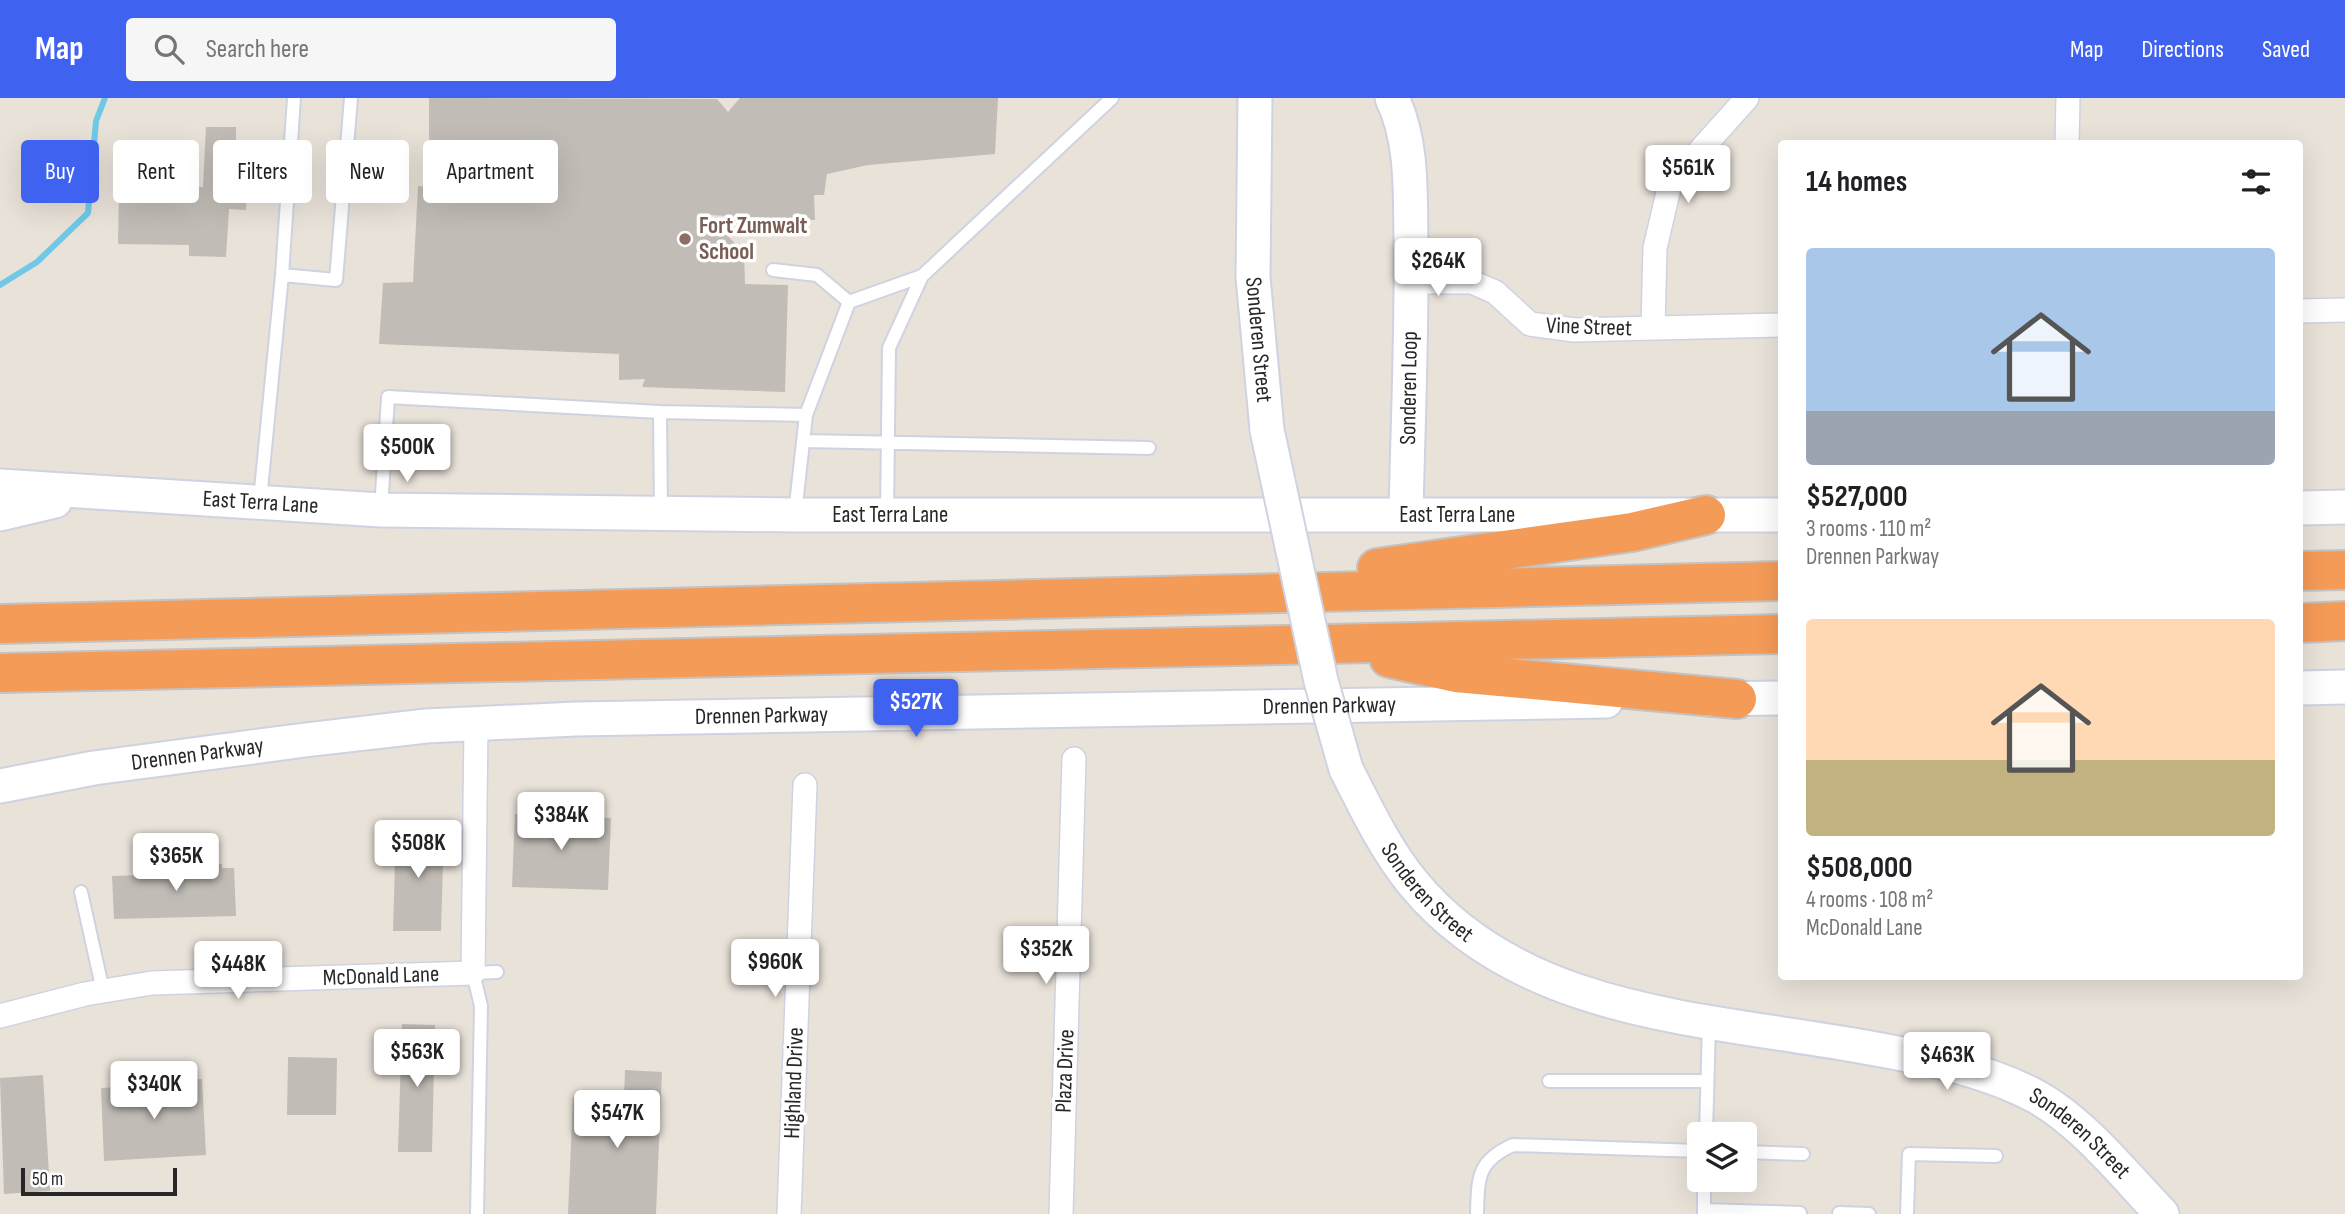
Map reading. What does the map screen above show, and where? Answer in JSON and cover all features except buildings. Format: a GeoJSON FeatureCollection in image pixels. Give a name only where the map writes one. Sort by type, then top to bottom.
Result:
{"type":"FeatureCollection","features":[{"type":"Feature","properties":{"kind":"highway"},"geometry":{"type":"LineString","coordinates":[[1268,591],[1354,572],[1632,532],[1706,515]]}},
{"type":"Feature","properties":{"kind":"highway"},"geometry":{"type":"LineString","coordinates":[[2303,571],[2345,570]]}},
{"type":"Feature","properties":{"kind":"highway"},"geometry":{"type":"LineString","coordinates":[[0,624],[878,605],[1268,591],[1778,581]]}},
{"type":"Feature","properties":{"kind":"highway"},"geometry":{"type":"LineString","coordinates":[[2303,622],[2345,621]]}},
{"type":"Feature","properties":{"kind":"highway"},"geometry":{"type":"LineString","coordinates":[[0,673],[1778,634]]}},
{"type":"Feature","properties":{"kind":"highway"},"geometry":{"type":"LineString","coordinates":[[1328,645],[1456,673],[1737,699]]}},
{"type":"Feature","properties":{"kind":"main road","name":"Sonderen Street"},"geometry":{"type":"LineString","coordinates":[[1255,98],[1253,277],[1267,430],[1318,668],[1346,769],[1378,832],[1413,883],[1459,926],[1507,963],[1574,991],[1649,1012],[1885,1050],[1976,1071],[2017,1088],[2067,1118],[2162,1214]]}},
{"type":"Feature","properties":{"kind":"main road","name":"Sonderen Loop"},"geometry":{"type":"LineString","coordinates":[[1392,98],[1402,119],[1409,160],[1411,282],[1406,513]]}},
{"type":"Feature","properties":{"kind":"main road","name":"East Terra Lane"},"geometry":{"type":"LineString","coordinates":[[0,486],[381,510],[795,515],[1778,515]]}},
{"type":"Feature","properties":{"kind":"main road"},"geometry":{"type":"LineString","coordinates":[[0,514],[102,492]]}},
{"type":"Feature","properties":{"kind":"main road"},"geometry":{"type":"LineString","coordinates":[[2303,508],[2345,507]]}},
{"type":"Feature","properties":{"kind":"main road"},"geometry":{"type":"LineString","coordinates":[[2303,688],[2345,688]]}},
{"type":"Feature","properties":{"kind":"main road","name":"Drennen Parkway"},"geometry":{"type":"LineString","coordinates":[[0,786],[94,768],[305,740],[476,724],[576,719],[1778,698]]}},
{"type":"Feature","properties":{"kind":"main road"},"geometry":{"type":"LineString","coordinates":[[0,761],[45,767],[94,768]]}},
{"type":"Feature","properties":{"kind":"street"},"geometry":{"type":"LineString","coordinates":[[1653,328],[1655,248],[1670,184],[1747,98]]}},
{"type":"Feature","properties":{"kind":"street"},"geometry":{"type":"LineString","coordinates":[[2067,140],[2068,98]]}},
{"type":"Feature","properties":{"kind":"street","name":"Vine Street"},"geometry":{"type":"LineString","coordinates":[[1411,282],[1472,282],[1495,292],[1530,324],[1574,330],[1778,325]]}},
{"type":"Feature","properties":{"kind":"street"},"geometry":{"type":"LineString","coordinates":[[2303,311],[2345,310]]}},
{"type":"Feature","properties":{"kind":"street","name":"McDonald Lane"},"geometry":{"type":"LineString","coordinates":[[0,1016],[103,990],[215,979],[472,973],[476,724]]}},
{"type":"Feature","properties":{"kind":"street","name":"Plaza Drive"},"geometry":{"type":"LineString","coordinates":[[1061,1214],[1074,759]]}},
{"type":"Feature","properties":{"kind":"street","name":"Highland Drive"},"geometry":{"type":"LineString","coordinates":[[789,1214],[805,785]]}},
{"type":"Feature","properties":{"kind":"lane"},"geometry":{"type":"LineString","coordinates":[[259,503],[282,275],[294,98]]}},
{"type":"Feature","properties":{"kind":"lane"},"geometry":{"type":"LineString","coordinates":[[282,275],[336,280],[351,98]]}},
{"type":"Feature","properties":{"kind":"lane"},"geometry":{"type":"LineString","coordinates":[[887,515],[889,348],[922,276],[1112,98]]}},
{"type":"Feature","properties":{"kind":"lane"},"geometry":{"type":"LineString","coordinates":[[773,270],[817,275],[849,302]]}},
{"type":"Feature","properties":{"kind":"lane"},"geometry":{"type":"LineString","coordinates":[[795,515],[806,415],[849,302],[922,276]]}},
{"type":"Feature","properties":{"kind":"lane"},"geometry":{"type":"LineString","coordinates":[[381,510],[388,397],[660,412],[806,415]]}},
{"type":"Feature","properties":{"kind":"lane"},"geometry":{"type":"LineString","coordinates":[[660,412],[661,513]]}},
{"type":"Feature","properties":{"kind":"lane"},"geometry":{"type":"LineString","coordinates":[[804,441],[889,445],[1149,448]]}},
{"type":"Feature","properties":{"kind":"lane"},"geometry":{"type":"LineString","coordinates":[[81,892],[103,990]]}},
{"type":"Feature","properties":{"kind":"lane","name":"McDonald Lane"},"geometry":{"type":"LineString","coordinates":[[472,973],[497,972]]}},
{"type":"Feature","properties":{"kind":"lane"},"geometry":{"type":"LineString","coordinates":[[472,973],[481,1006],[477,1214]]}},
{"type":"Feature","properties":{"kind":"lane"},"geometry":{"type":"LineString","coordinates":[[1706,1122],[1709,1021]]}},
{"type":"Feature","properties":{"kind":"lane"},"geometry":{"type":"LineString","coordinates":[[1549,1081],[1707,1081]]}},
{"type":"Feature","properties":{"kind":"lane"},"geometry":{"type":"LineString","coordinates":[[1477,1214],[1478,1182],[1483,1166],[1498,1152],[1513,1145],[1687,1151]]}},
{"type":"Feature","properties":{"kind":"lane"},"geometry":{"type":"LineString","coordinates":[[1757,1152],[1803,1154]]}},
{"type":"Feature","properties":{"kind":"lane"},"geometry":{"type":"LineString","coordinates":[[1907,1214],[1909,1154],[1996,1156]]}},
{"type":"Feature","properties":{"kind":"lane"},"geometry":{"type":"LineString","coordinates":[[1704,1192],[1704,1212],[1800,1213]]}},
{"type":"Feature","properties":{"kind":"lane"},"geometry":{"type":"LineString","coordinates":[[1839,1213],[1869,1214]]}},
{"type":"Feature","properties":{"kind":"waterway"},"geometry":{"type":"LineString","coordinates":[[0,285],[37,262],[88,213],[96,121],[105,98]]}},
{"type":"Feature","properties":{"kind":"place","name":"Fort Zumwalt School"},"geometry":{"type":"Point","coordinates":[685,239]}}]}
